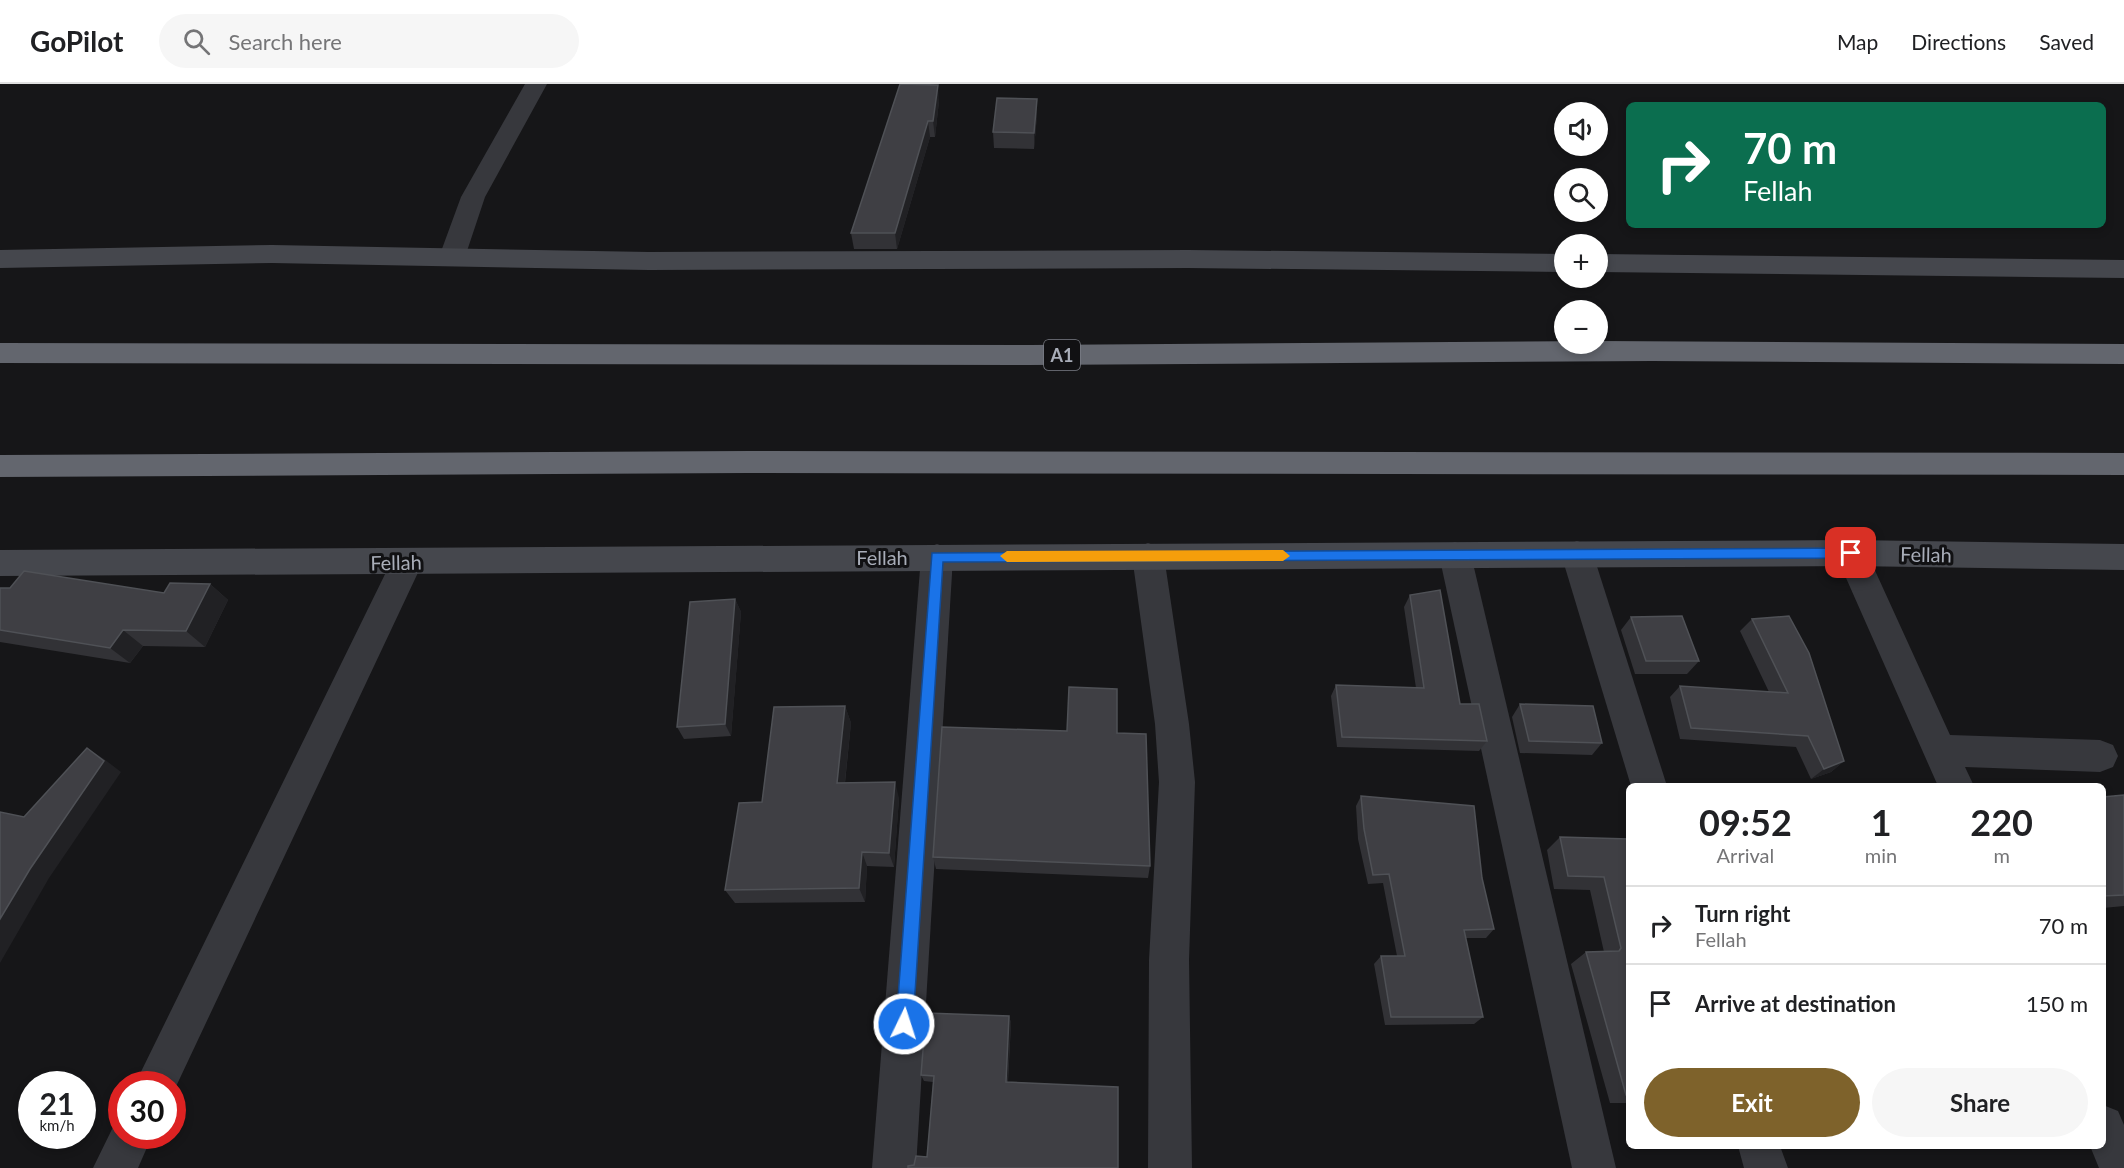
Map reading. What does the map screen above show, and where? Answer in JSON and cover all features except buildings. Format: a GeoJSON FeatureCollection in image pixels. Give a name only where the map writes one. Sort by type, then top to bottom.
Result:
{"type":"FeatureCollection","features":[{"type":"Feature","properties":{"kind":"highway","name":"A1"},"geometry":{"type":"LineString","coordinates":[[0,353],[469,352],[1042,355],[1664,351],[2124,354]]}},
{"type":"Feature","properties":{"kind":"highway"},"geometry":{"type":"LineString","coordinates":[[0,466],[250,467],[735,462],[2124,464]]}},
{"type":"Feature","properties":{"kind":"street"},"geometry":{"type":"LineString","coordinates":[[452,257],[472,197],[536,84]]}},
{"type":"Feature","properties":{"kind":"street"},"geometry":{"type":"LineString","coordinates":[[0,259],[272,254],[648,261],[1200,259],[1554,263]]}},
{"type":"Feature","properties":{"kind":"street"},"geometry":{"type":"LineString","coordinates":[[1608,263],[2124,269]]}},
{"type":"Feature","properties":{"kind":"street"},"geometry":{"type":"LineString","coordinates":[[1851,553],[1955,783]]}},
{"type":"Feature","properties":{"kind":"street","name":"Fellah"},"geometry":{"type":"LineString","coordinates":[[0,563],[407,562],[518,558],[1851,553],[2124,557]]}},
{"type":"Feature","properties":{"kind":"street"},"geometry":{"type":"LineString","coordinates":[[1576,554],[1648,783]]}},
{"type":"Feature","properties":{"kind":"street"},"geometry":{"type":"LineString","coordinates":[[1455,555],[1594,1168]]}},
{"type":"Feature","properties":{"kind":"street"},"geometry":{"type":"LineString","coordinates":[[1148,556],[1172,724],[1177,782],[1169,960],[1170,1168]]}},
{"type":"Feature","properties":{"kind":"street"},"geometry":{"type":"LineString","coordinates":[[894,1168],[937,557]]}},
{"type":"Feature","properties":{"kind":"street"},"geometry":{"type":"LineString","coordinates":[[162,1071],[407,562]]}},
{"type":"Feature","properties":{"kind":"street"},"geometry":{"type":"LineString","coordinates":[[1940,750],[2100,756]]}},
{"type":"Feature","properties":{"kind":"street"},"geometry":{"type":"LineString","coordinates":[[2106,1133],[2121,1168]]}},
{"type":"Feature","properties":{"kind":"street"},"geometry":{"type":"LineString","coordinates":[[115,1168],[124,1149]]}},
{"type":"Feature","properties":{"kind":"street"},"geometry":{"type":"LineString","coordinates":[[1760,1149],[1766,1168]]}},
{"type":"Feature","properties":{"kind":"slow traffic"},"geometry":{"type":"LineString","coordinates":[[1007,556],[1283,556]]}},
{"type":"Feature","properties":{"kind":"route"},"geometry":{"type":"LineString","coordinates":[[904,1024],[937,557],[1851,553]]}}]}
